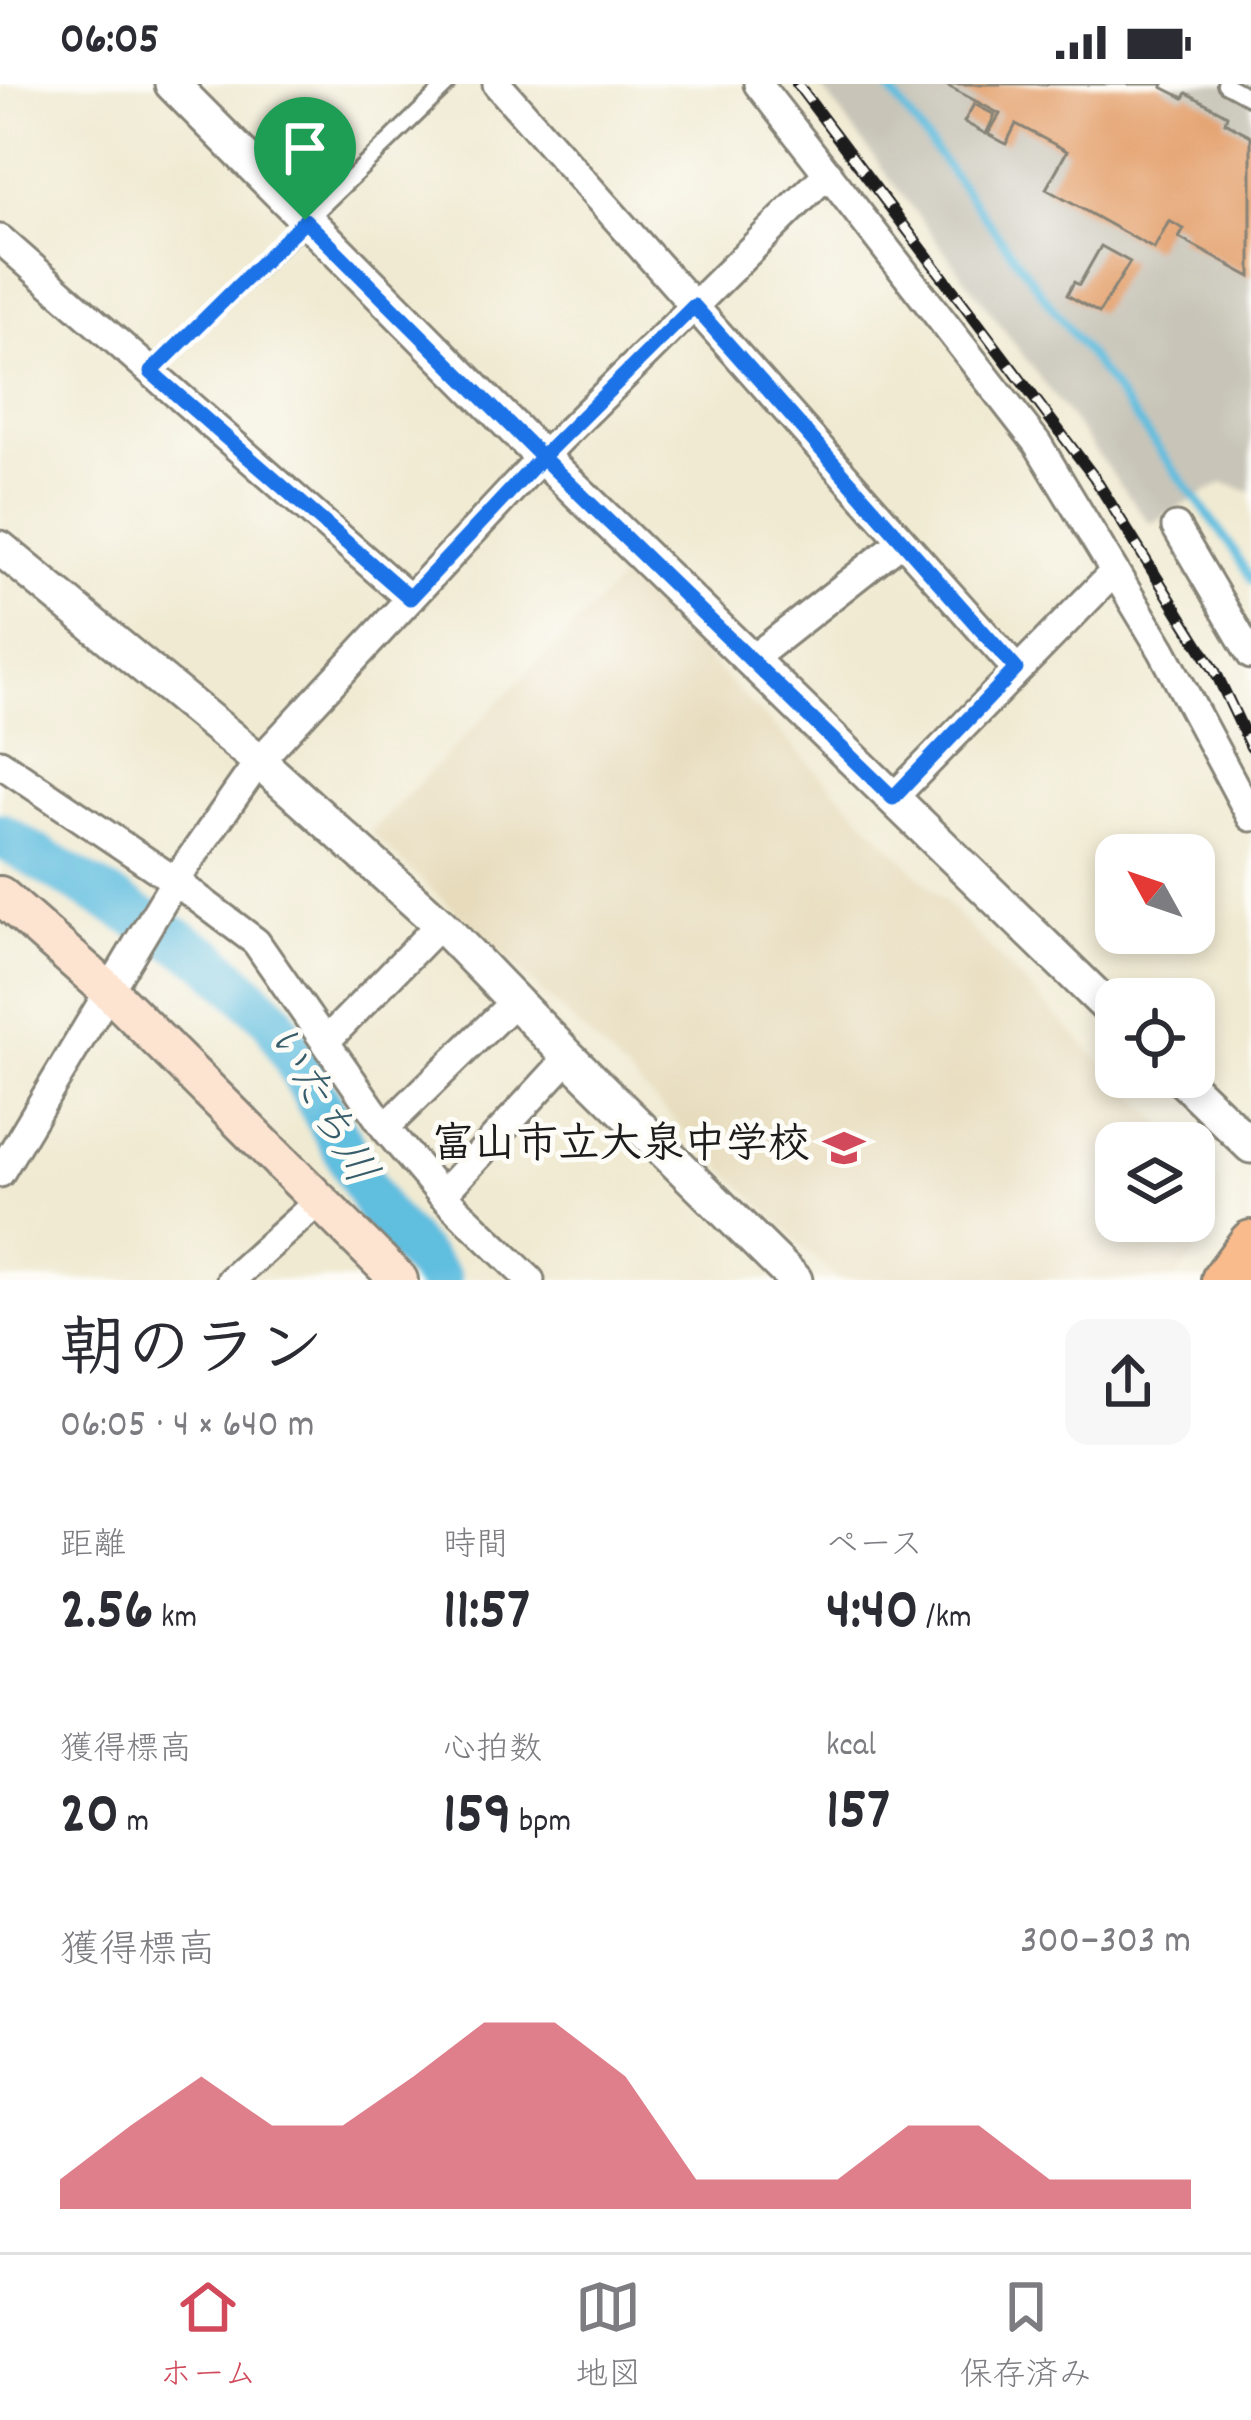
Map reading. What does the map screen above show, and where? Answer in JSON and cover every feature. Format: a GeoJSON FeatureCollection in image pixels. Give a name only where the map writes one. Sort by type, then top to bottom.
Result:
{"type":"FeatureCollection","features":[{"type":"Feature","properties":{"kind":"main road"},"geometry":{"type":"LineString","coordinates":[[0,895],[109,991],[399,1280]]}},
{"type":"Feature","properties":{"kind":"main road"},"geometry":{"type":"LineString","coordinates":[[1223,1280],[1251,1242]]}},
{"type":"Feature","properties":{"kind":"street"},"geometry":{"type":"LineString","coordinates":[[172,84],[542,457],[1095,995]]}},
{"type":"Feature","properties":{"kind":"street"},"geometry":{"type":"LineString","coordinates":[[497,84],[1016,669]]}},
{"type":"Feature","properties":{"kind":"street"},"geometry":{"type":"LineString","coordinates":[[758,84],[1037,443],[1162,650],[1251,817]]}},
{"type":"Feature","properties":{"kind":"street"},"geometry":{"type":"LineString","coordinates":[[1,1167],[168,892],[259,760],[542,457],[828,173]]}},
{"type":"Feature","properties":{"kind":"street"},"geometry":{"type":"LineString","coordinates":[[0,239],[410,598]]}},
{"type":"Feature","properties":{"kind":"street"},"geometry":{"type":"LineString","coordinates":[[1176,527],[1251,656]]}},
{"type":"Feature","properties":{"kind":"street"},"geometry":{"type":"LineString","coordinates":[[751,660],[902,541]]}},
{"type":"Feature","properties":{"kind":"street"},"geometry":{"type":"LineString","coordinates":[[0,548],[259,760],[440,924],[794,1280]]}},
{"type":"Feature","properties":{"kind":"street"},"geometry":{"type":"LineString","coordinates":[[893,798],[1114,572]]}},
{"type":"Feature","properties":{"kind":"street"},"geometry":{"type":"LineString","coordinates":[[0,763],[168,892],[256,942],[385,1128],[442,1195],[530,1280]]}},
{"type":"Feature","properties":{"kind":"street"},"geometry":{"type":"LineString","coordinates":[[326,1041],[440,924]]}},
{"type":"Feature","properties":{"kind":"street"},"geometry":{"type":"LineString","coordinates":[[385,1128],[515,1001]]}},
{"type":"Feature","properties":{"kind":"street"},"geometry":{"type":"LineString","coordinates":[[442,1195],[569,1058]]}},
{"type":"Feature","properties":{"kind":"street"},"geometry":{"type":"LineString","coordinates":[[1202,1098],[1251,1146]]}},
{"type":"Feature","properties":{"kind":"street"},"geometry":{"type":"LineString","coordinates":[[231,1280],[319,1201]]}},
{"type":"Feature","properties":{"kind":"lane"},"geometry":{"type":"LineString","coordinates":[[151,372],[448,84]]}},
{"type":"Feature","properties":{"kind":"lane"},"geometry":{"type":"LineString","coordinates":[[1225,84],[1251,98]]}},
{"type":"Feature","properties":{"kind":"shaded area"},"geometry":{"type":"Polygon","coordinates":[[[819,84],[1251,84],[1251,492],[1223,483],[1150,524],[819,84]]]}},
{"type":"Feature","properties":{"kind":"shaded area"},"geometry":{"type":"Polygon","coordinates":[[[625,575],[1095,1055],[1095,1098],[1137,1098],[1160,1122],[1095,1122],[1095,1242],[1205,1242],[1174,1280],[837,1280],[595,1042],[370,832],[625,575]]]}},
{"type":"Feature","properties":{"kind":"shaded area"},"geometry":{"type":"Polygon","coordinates":[[[1215,1178],[1221,1184],[1215,1229],[1215,1178]]]}},
{"type":"Feature","properties":{"kind":"building"},"geometry":{"type":"Polygon","coordinates":[[[944,84],[1163,84],[1227,115],[1225,122],[1251,136],[1251,277],[1179,238],[1184,229],[1169,221],[1154,249],[1046,189],[1067,151],[1016,124],[1006,144],[988,134],[1000,114],[944,84]]]}},
{"type":"Feature","properties":{"kind":"building"},"geometry":{"type":"Polygon","coordinates":[[[974,104],[995,115],[986,134],[964,122],[974,104]]]}},
{"type":"Feature","properties":{"kind":"building"},"geometry":{"type":"Polygon","coordinates":[[[1101,246],[1130,262],[1099,313],[1067,295],[1074,282],[1079,285],[1101,246]]]}},
{"type":"Feature","properties":{"kind":"waterway"},"geometry":{"type":"LineString","coordinates":[[885,84],[1229,543],[1251,580]]}},
{"type":"Feature","properties":{"kind":"waterway","name":"いたち川"},"geometry":{"type":"LineString","coordinates":[[0,835],[208,958],[273,1019],[378,1210],[439,1280]]}},
{"type":"Feature","properties":{"kind":"railway"},"geometry":{"type":"LineString","coordinates":[[797,84],[1094,477],[1215,671],[1251,747]]}},
{"type":"Feature","properties":{"kind":"place","name":"富山市立大泉中学校"},"geometry":{"type":"Point","coordinates":[844,1148]}},
{"type":"Feature","properties":{"kind":"route"},"geometry":{"type":"LineString","coordinates":[[305,220],[151,372],[410,598],[542,457],[694,306],[1016,669],[893,798],[542,457],[305,220]]}}]}
